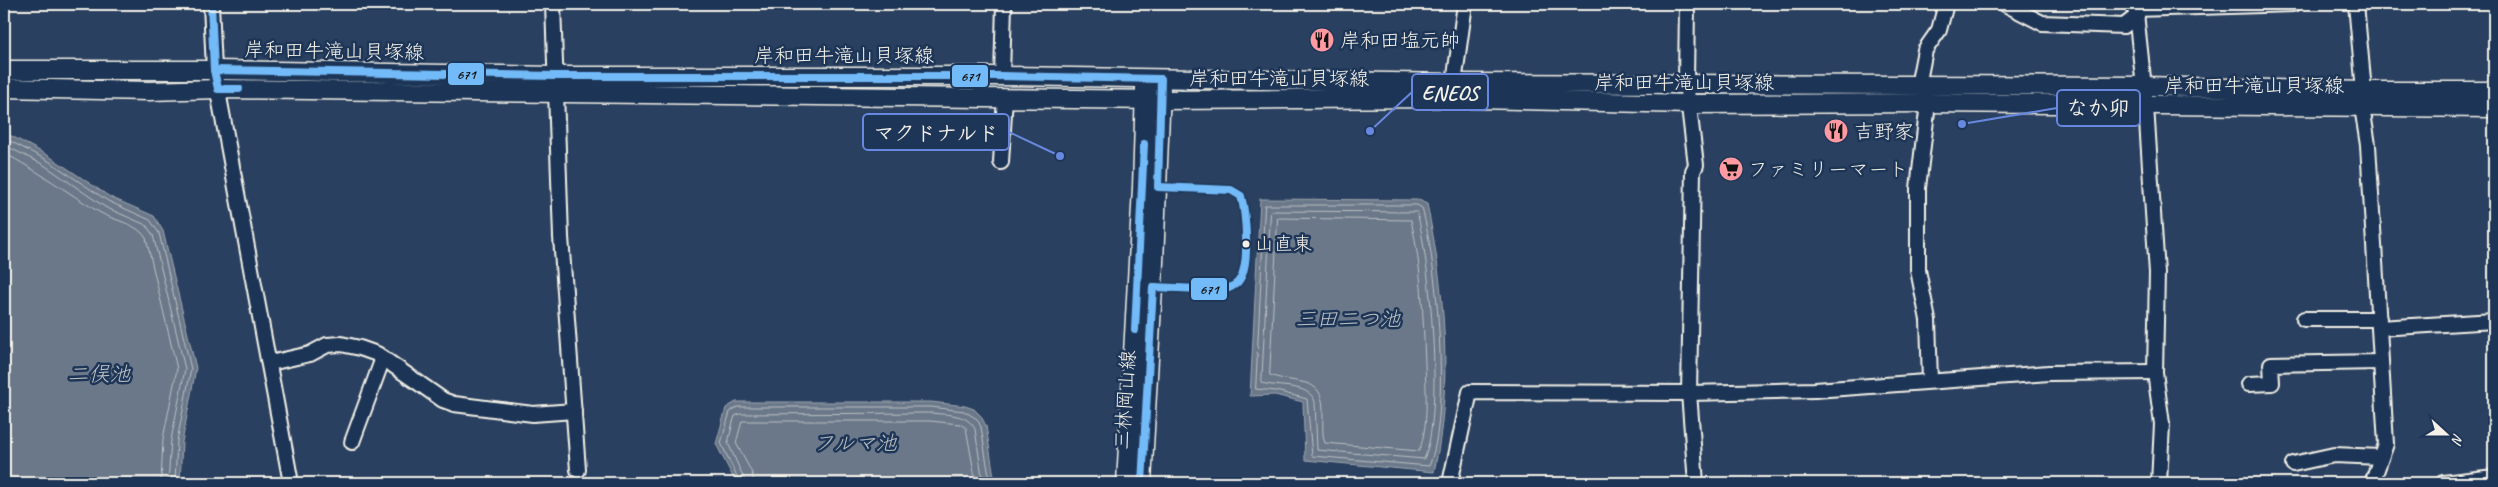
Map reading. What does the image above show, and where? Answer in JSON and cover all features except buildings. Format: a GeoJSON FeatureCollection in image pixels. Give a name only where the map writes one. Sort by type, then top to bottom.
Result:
{"type":"FeatureCollection","features":[{"type":"Feature","properties":{"kind":"main road","name":"岸和田牛滝山貝塚線"},"geometry":{"type":"LineString","coordinates":[[4,70],[214,70],[555,84],[1005,97],[1153,99],[1430,98],[1690,104],[1928,103],[2146,106],[2363,99],[2494,90]]}},
{"type":"Feature","properties":{"kind":"main road","name":"岸和田牛滝山貝塚線"},"geometry":{"type":"LineString","coordinates":[[4,88],[149,91],[1002,76],[1454,83],[1686,82],[1918,86],[2144,86],[2494,108]]}},
{"type":"Feature","properties":{"kind":"main road","name":"三林岡山線"},"geometry":{"type":"LineString","coordinates":[[1142,483],[1153,79]]}},
{"type":"Feature","properties":{"kind":"main road","name":"三林岡山線"},"geometry":{"type":"LineString","coordinates":[[1126,483],[1142,188],[1153,99]]}},
{"type":"Feature","properties":{"kind":"street"},"geometry":{"type":"LineString","coordinates":[[212,4],[214,70],[292,483]]}},
{"type":"Feature","properties":{"kind":"street"},"geometry":{"type":"LineString","coordinates":[[553,4],[561,237],[578,470]]}},
{"type":"Feature","properties":{"kind":"street"},"geometry":{"type":"LineString","coordinates":[[1002,76],[1004,4]]}},
{"type":"Feature","properties":{"kind":"street"},"geometry":{"type":"LineString","coordinates":[[1454,83],[1465,4]]}},
{"type":"Feature","properties":{"kind":"street"},"geometry":{"type":"LineString","coordinates":[[1687,4],[1686,82],[1696,165],[1693,171],[1688,393],[1696,483]]}},
{"type":"Feature","properties":{"kind":"street"},"geometry":{"type":"LineString","coordinates":[[1918,86],[1925,50],[1939,30],[1946,4]]}},
{"type":"Feature","properties":{"kind":"street"},"geometry":{"type":"LineString","coordinates":[[2005,4],[2042,23],[2124,26],[2136,10]]}},
{"type":"Feature","properties":{"kind":"street"},"geometry":{"type":"LineString","coordinates":[[2136,10],[2292,4]]}},
{"type":"Feature","properties":{"kind":"street"},"geometry":{"type":"LineString","coordinates":[[2356,4],[2368,145],[2386,444],[2372,483]]}},
{"type":"Feature","properties":{"kind":"street"},"geometry":{"type":"LineString","coordinates":[[2136,10],[2146,106],[2157,273],[2156,372],[2162,424],[2158,483]]}},
{"type":"Feature","properties":{"kind":"street"},"geometry":{"type":"LineString","coordinates":[[1001,162],[1005,97]]}},
{"type":"Feature","properties":{"kind":"street"},"geometry":{"type":"LineString","coordinates":[[1928,103],[1918,188],[1918,270],[1928,320],[1930,381]]}},
{"type":"Feature","properties":{"kind":"street"},"geometry":{"type":"LineString","coordinates":[[2304,319],[2379,324],[2494,321]]}},
{"type":"Feature","properties":{"kind":"street"},"geometry":{"type":"LineString","coordinates":[[270,363],[310,354],[327,345],[341,344],[360,348],[383,358],[443,400],[454,404],[533,414],[574,411]]}},
{"type":"Feature","properties":{"kind":"street"},"geometry":{"type":"LineString","coordinates":[[352,442],[383,358]]}},
{"type":"Feature","properties":{"kind":"street"},"geometry":{"type":"LineString","coordinates":[[2249,384],[2272,383],[2271,364],[2381,362]]}},
{"type":"Feature","properties":{"kind":"street"},"geometry":{"type":"LineString","coordinates":[[1450,483],[1470,392],[1688,393],[1816,390],[2050,372],[2156,372]]}},
{"type":"Feature","properties":{"kind":"street"},"geometry":{"type":"LineString","coordinates":[[2293,464],[2334,455],[2381,457]]}},
{"type":"Feature","properties":{"kind":"street"},"geometry":{"type":"LineString","coordinates":[[2443,483],[2471,482],[2494,478]]}},
{"type":"Feature","properties":{"kind":"water","name":"二俣池"},"geometry":{"type":"Polygon","coordinates":[[[4,132],[49,156],[110,197],[154,216],[163,231],[196,368],[182,442],[180,483],[4,482],[4,132]]]}},
{"type":"Feature","properties":{"kind":"water","name":"三田二つ池"},"geometry":{"type":"Polygon","coordinates":[[[1260,199],[1419,200],[1427,204],[1442,304],[1445,372],[1440,439],[1434,472],[1305,460],[1303,402],[1275,395],[1250,396],[1260,199]]]}},
{"type":"Feature","properties":{"kind":"water","name":"フルマ池"},"geometry":{"type":"Polygon","coordinates":[[[736,402],[931,402],[965,406],[974,409],[981,416],[986,426],[995,483],[736,483],[716,444],[726,408],[736,402]]]}},
{"type":"Feature","properties":{"kind":"transit line","name":"671"},"geometry":{"type":"LineString","coordinates":[[211,4],[214,70],[218,89],[239,89]]}},
{"type":"Feature","properties":{"kind":"transit line","name":"671"},"geometry":{"type":"LineString","coordinates":[[214,70],[554,76],[1002,76],[1161,79],[1158,187],[1231,190],[1241,196],[1246,226],[1246,250],[1243,272],[1239,281],[1224,290],[1153,287],[1142,483]]}},
{"type":"Feature","properties":{"kind":"transit line","name":"671"},"geometry":{"type":"LineString","coordinates":[[1135,330],[1144,144]]}},
{"type":"Feature","properties":{"kind":"place","name":"岸和田塩元帥"},"geometry":{"type":"Point","coordinates":[1322,40]}},
{"type":"Feature","properties":{"kind":"place","name":"なか卯"},"geometry":{"type":"Point","coordinates":[1962,124]}},
{"type":"Feature","properties":{"kind":"place","name":"ENEOS"},"geometry":{"type":"Point","coordinates":[1370,131]}},
{"type":"Feature","properties":{"kind":"place","name":"吉野家"},"geometry":{"type":"Point","coordinates":[1836,131]}},
{"type":"Feature","properties":{"kind":"place","name":"マクドナルド"},"geometry":{"type":"Point","coordinates":[1060,156]}},
{"type":"Feature","properties":{"kind":"place","name":"ファミリーマート"},"geometry":{"type":"Point","coordinates":[1731,169]}},
{"type":"Feature","properties":{"kind":"place","name":"山直東"},"geometry":{"type":"Point","coordinates":[1246,244]}}]}
